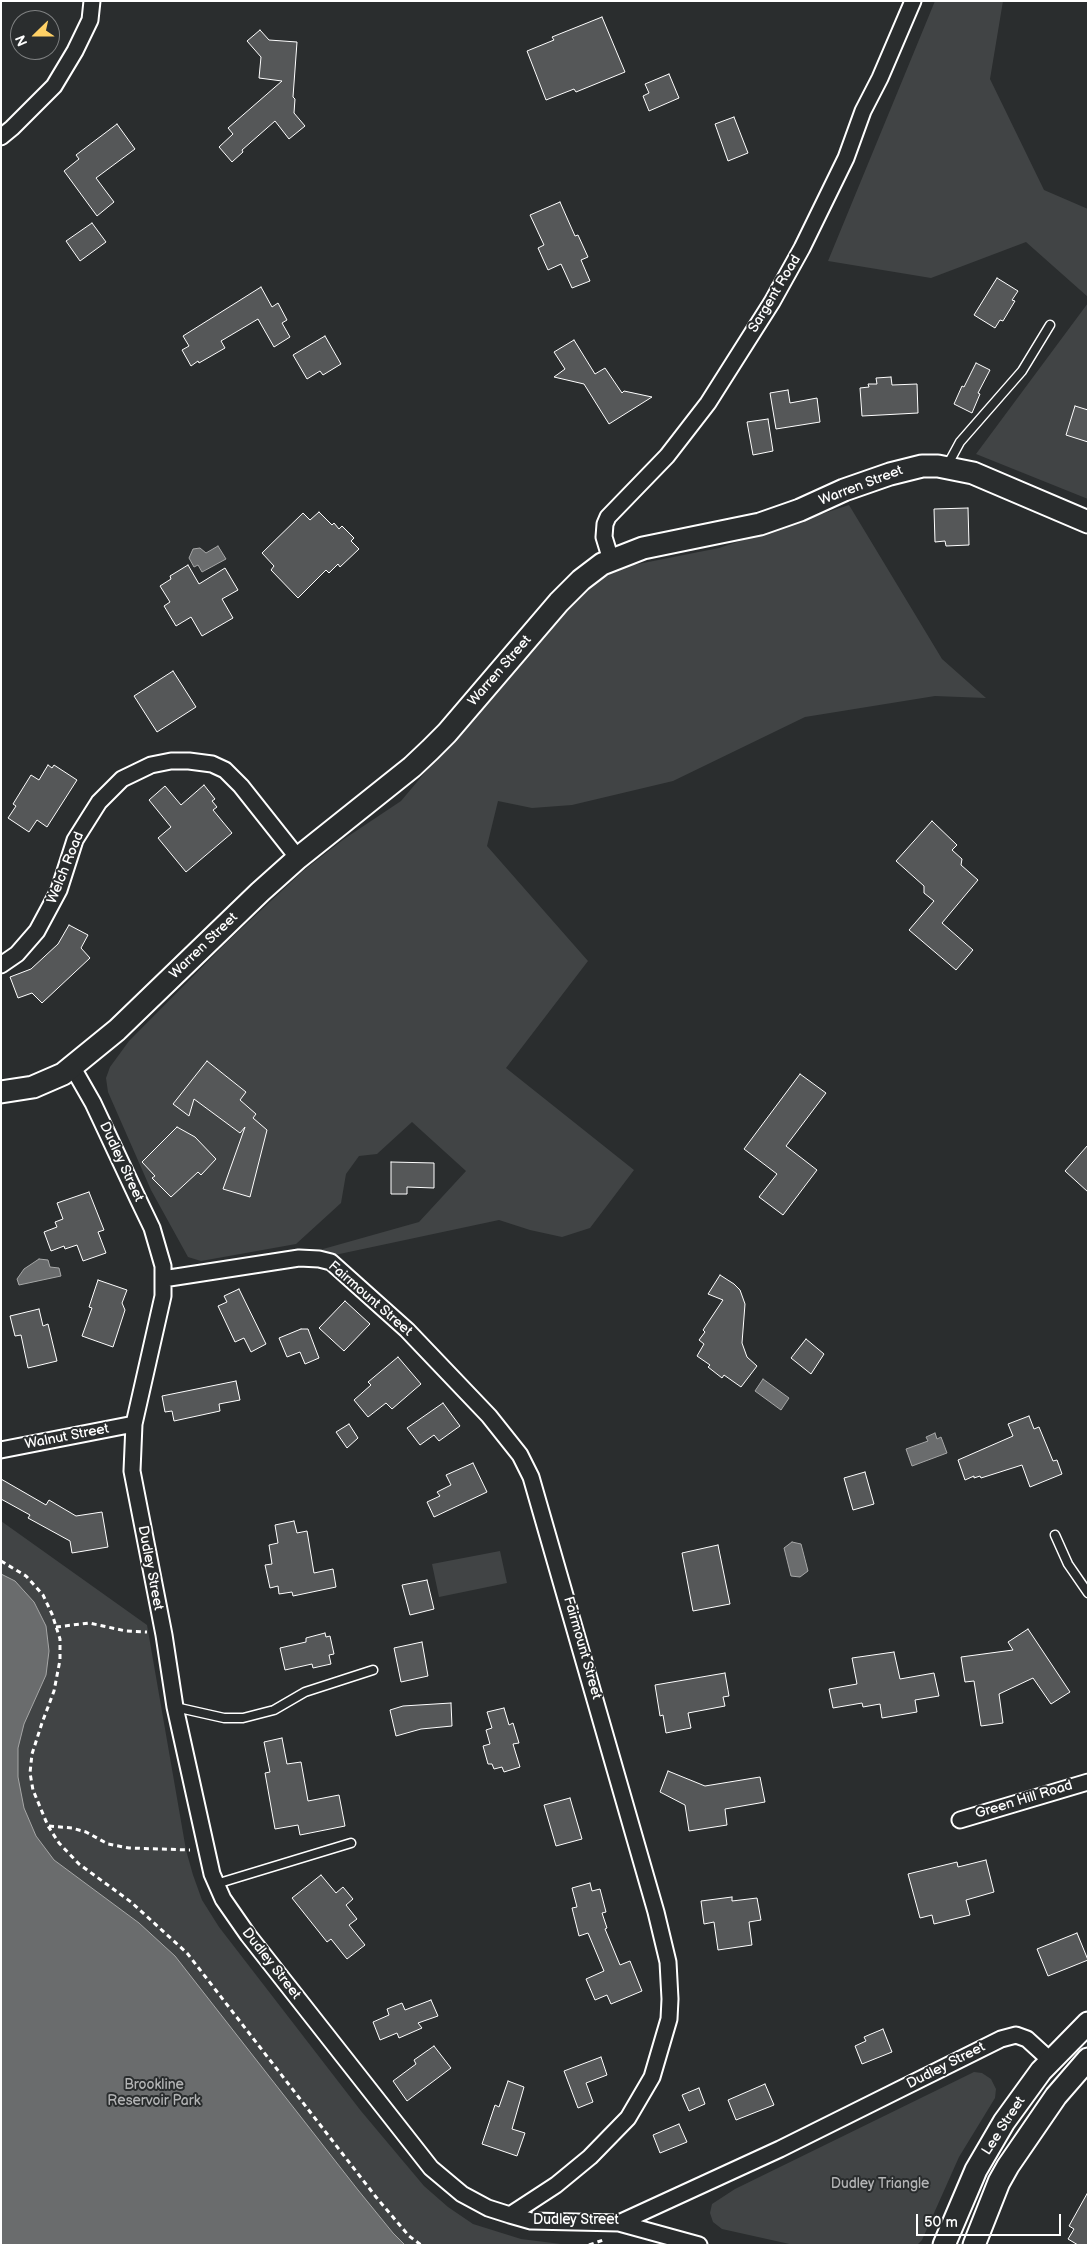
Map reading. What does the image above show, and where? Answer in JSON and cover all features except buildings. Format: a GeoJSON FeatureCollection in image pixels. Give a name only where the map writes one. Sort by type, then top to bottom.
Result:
{"type":"FeatureCollection","features":[{"type":"Feature","properties":{"kind":"street"},"geometry":{"type":"LineString","coordinates":[[1,137],[54,86],[75,51],[90,20],[92,1]]}},
{"type":"Feature","properties":{"kind":"street","name":"Sargent Road"},"geometry":{"type":"LineString","coordinates":[[611,560],[603,533],[608,517],[623,499],[667,456],[708,403],[772,302],[802,248],[844,162],[863,112],[880,78],[913,1]]}},
{"type":"Feature","properties":{"kind":"street","name":"Warren Street"},"geometry":{"type":"LineString","coordinates":[[1,1092],[33,1087],[73,1068],[135,1014],[260,892],[298,858],[424,756],[453,726],[559,602],[588,574],[611,560],[665,543],[760,524],[905,469],[930,466],[972,473],[1088,522]]}},
{"type":"Feature","properties":{"kind":"street","name":"Welch Road"},"geometry":{"type":"LineString","coordinates":[[1,964],[28,944],[48,914],[59,890],[75,840],[99,802],[122,779],[151,765],[171,761],[189,761],[212,764],[225,770],[247,793],[298,858]]}},
{"type":"Feature","properties":{"kind":"street","name":"Dudley Street"},"geometry":{"type":"LineString","coordinates":[[73,1068],[93,1103],[152,1228],[159,1251],[163,1279],[163,1296],[134,1424],[132,1471],[164,1635],[175,1707],[208,1858],[216,1884],[228,1906],[248,1935],[431,2168],[462,2194],[488,2208],[510,2215],[531,2221],[619,2223],[780,2150],[1001,2039],[1016,2035],[1027,2039],[1050,2060]]}},
{"type":"Feature","properties":{"kind":"street","name":"Fairmount Street"},"geometry":{"type":"LineString","coordinates":[[163,1279],[299,1258],[319,1258],[331,1262],[408,1330],[489,1416],[520,1455],[531,1477],[656,1912],[668,1962],[670,1999],[669,2019],[652,2077],[628,2118],[590,2157],[556,2185],[510,2215]]}},
{"type":"Feature","properties":{"kind":"street","name":"Walnut Street"},"geometry":{"type":"LineString","coordinates":[[1,1450],[134,1424]]}},
{"type":"Feature","properties":{"kind":"street","name":"Green Hill Road"},"geometry":{"type":"LineString","coordinates":[[960,1820],[1088,1782]]}},
{"type":"Feature","properties":{"kind":"street","name":"Lee Street"},"geometry":{"type":"LineString","coordinates":[[944,2245],[970,2184],[990,2145],[1019,2101],[1050,2060],[1088,2023]]}},
{"type":"Feature","properties":{"kind":"street","name":"Lee Street"},"geometry":{"type":"LineString","coordinates":[[974,2245],[999,2182],[1008,2166],[1056,2096],[1088,2059]]}},
{"type":"Feature","properties":{"kind":"street"},"geometry":{"type":"LineString","coordinates":[[619,2223],[700,2245]]}},
{"type":"Feature","properties":{"kind":"lane"},"geometry":{"type":"LineString","coordinates":[[946,468],[960,442],[1022,371],[1050,325]]}},
{"type":"Feature","properties":{"kind":"lane"},"geometry":{"type":"LineString","coordinates":[[1055,1535],[1068,1564],[1088,1593]]}},
{"type":"Feature","properties":{"kind":"lane"},"geometry":{"type":"LineString","coordinates":[[175,1707],[224,1718],[243,1718],[274,1710],[306,1692],[373,1670]]}},
{"type":"Feature","properties":{"kind":"lane"},"geometry":{"type":"LineString","coordinates":[[216,1884],[351,1843]]}},
{"type":"Feature","properties":{"kind":"path"},"geometry":{"type":"LineString","coordinates":[[1,1561],[26,1576],[43,1595],[60,1639],[60,1660],[54,1692],[35,1746],[30,1773],[33,1790],[48,1826],[59,1843],[79,1864],[131,1902],[187,1953],[376,2197],[409,2236],[421,2245]]}},
{"type":"Feature","properties":{"kind":"path"},"geometry":{"type":"LineString","coordinates":[[56,1627],[90,1623],[126,1631],[151,1632]]}},
{"type":"Feature","properties":{"kind":"path"},"geometry":{"type":"LineString","coordinates":[[48,1826],[72,1828],[86,1832],[108,1844],[129,1848],[190,1850]]}},
{"type":"Feature","properties":{"kind":"green space"},"geometry":{"type":"Polygon","coordinates":[[[935,1],[1003,1],[990,79],[1044,190],[1088,209],[1088,297],[1026,242],[931,278],[828,261],[935,1]]]}},
{"type":"Feature","properties":{"kind":"green space"},"geometry":{"type":"Polygon","coordinates":[[[1088,303],[1088,499],[976,454],[1088,303]]]}},
{"type":"Feature","properties":{"kind":"green space"},"geometry":{"type":"Polygon","coordinates":[[[849,505],[942,659],[986,698],[935,696],[805,717],[673,781],[572,805],[532,808],[498,801],[487,846],[588,961],[506,1068],[634,1170],[590,1228],[562,1237],[530,1230],[499,1220],[330,1256],[316,1251],[419,1222],[466,1171],[412,1122],[377,1154],[359,1156],[346,1174],[341,1203],[296,1244],[201,1261],[188,1257],[151,1190],[108,1092],[106,1078],[110,1067],[129,1041],[228,941],[303,871],[344,839],[401,801],[564,607],[587,588],[610,574],[633,565],[719,548],[849,505]]]}},
{"type":"Feature","properties":{"kind":"green space","name":"Brookline Reservoir Park"},"geometry":{"type":"Polygon","coordinates":[[[1,1521],[147,1625],[186,1850],[202,1900],[219,1927],[361,2111],[424,2186],[448,2207],[473,2224],[521,2239],[569,2245],[1,2245],[1,1521]]]}},
{"type":"Feature","properties":{"kind":"green space"},"geometry":{"type":"Polygon","coordinates":[[[500,1551],[507,1583],[439,1597],[432,1564],[500,1551]]]}},
{"type":"Feature","properties":{"kind":"green space","name":"Dudley Triangle"},"geometry":{"type":"Polygon","coordinates":[[[974,2072],[982,2073],[991,2079],[996,2089],[995,2098],[959,2157],[922,2240],[917,2245],[794,2245],[722,2229],[713,2222],[710,2213],[712,2204],[735,2189],[974,2072]]]}},
{"type":"Feature","properties":{"kind":"shaded area"},"geometry":{"type":"Polygon","coordinates":[[[218,546],[226,559],[202,572],[198,565],[194,567],[189,558],[193,549],[200,548],[206,553],[218,546]]]}},
{"type":"Feature","properties":{"kind":"shaded area"},"geometry":{"type":"Polygon","coordinates":[[[39,1259],[48,1260],[50,1267],[59,1268],[61,1276],[19,1285],[17,1279],[24,1269],[39,1259]]]}},
{"type":"Feature","properties":{"kind":"shaded area"},"geometry":{"type":"Polygon","coordinates":[[[763,1379],[789,1398],[781,1410],[755,1391],[763,1379]]]}},
{"type":"Feature","properties":{"kind":"shaded area"},"geometry":{"type":"Polygon","coordinates":[[[935,1433],[937,1439],[941,1437],[947,1453],[912,1466],[906,1449],[928,1441],[926,1437],[935,1433]]]}},
{"type":"Feature","properties":{"kind":"shaded area"},"geometry":{"type":"Polygon","coordinates":[[[792,1542],[801,1544],[808,1571],[800,1577],[791,1576],[784,1548],[792,1542]]]}},
{"type":"Feature","properties":{"kind":"shaded area","name":"Brookline Reservoir Park"},"geometry":{"type":"Polygon","coordinates":[[[1,1574],[15,1581],[34,1602],[46,1626],[49,1651],[46,1675],[24,1724],[18,1748],[18,1777],[24,1808],[36,1836],[54,1860],[139,1923],[175,1956],[358,2190],[405,2245],[1,2245],[1,1574]]]}}]}
